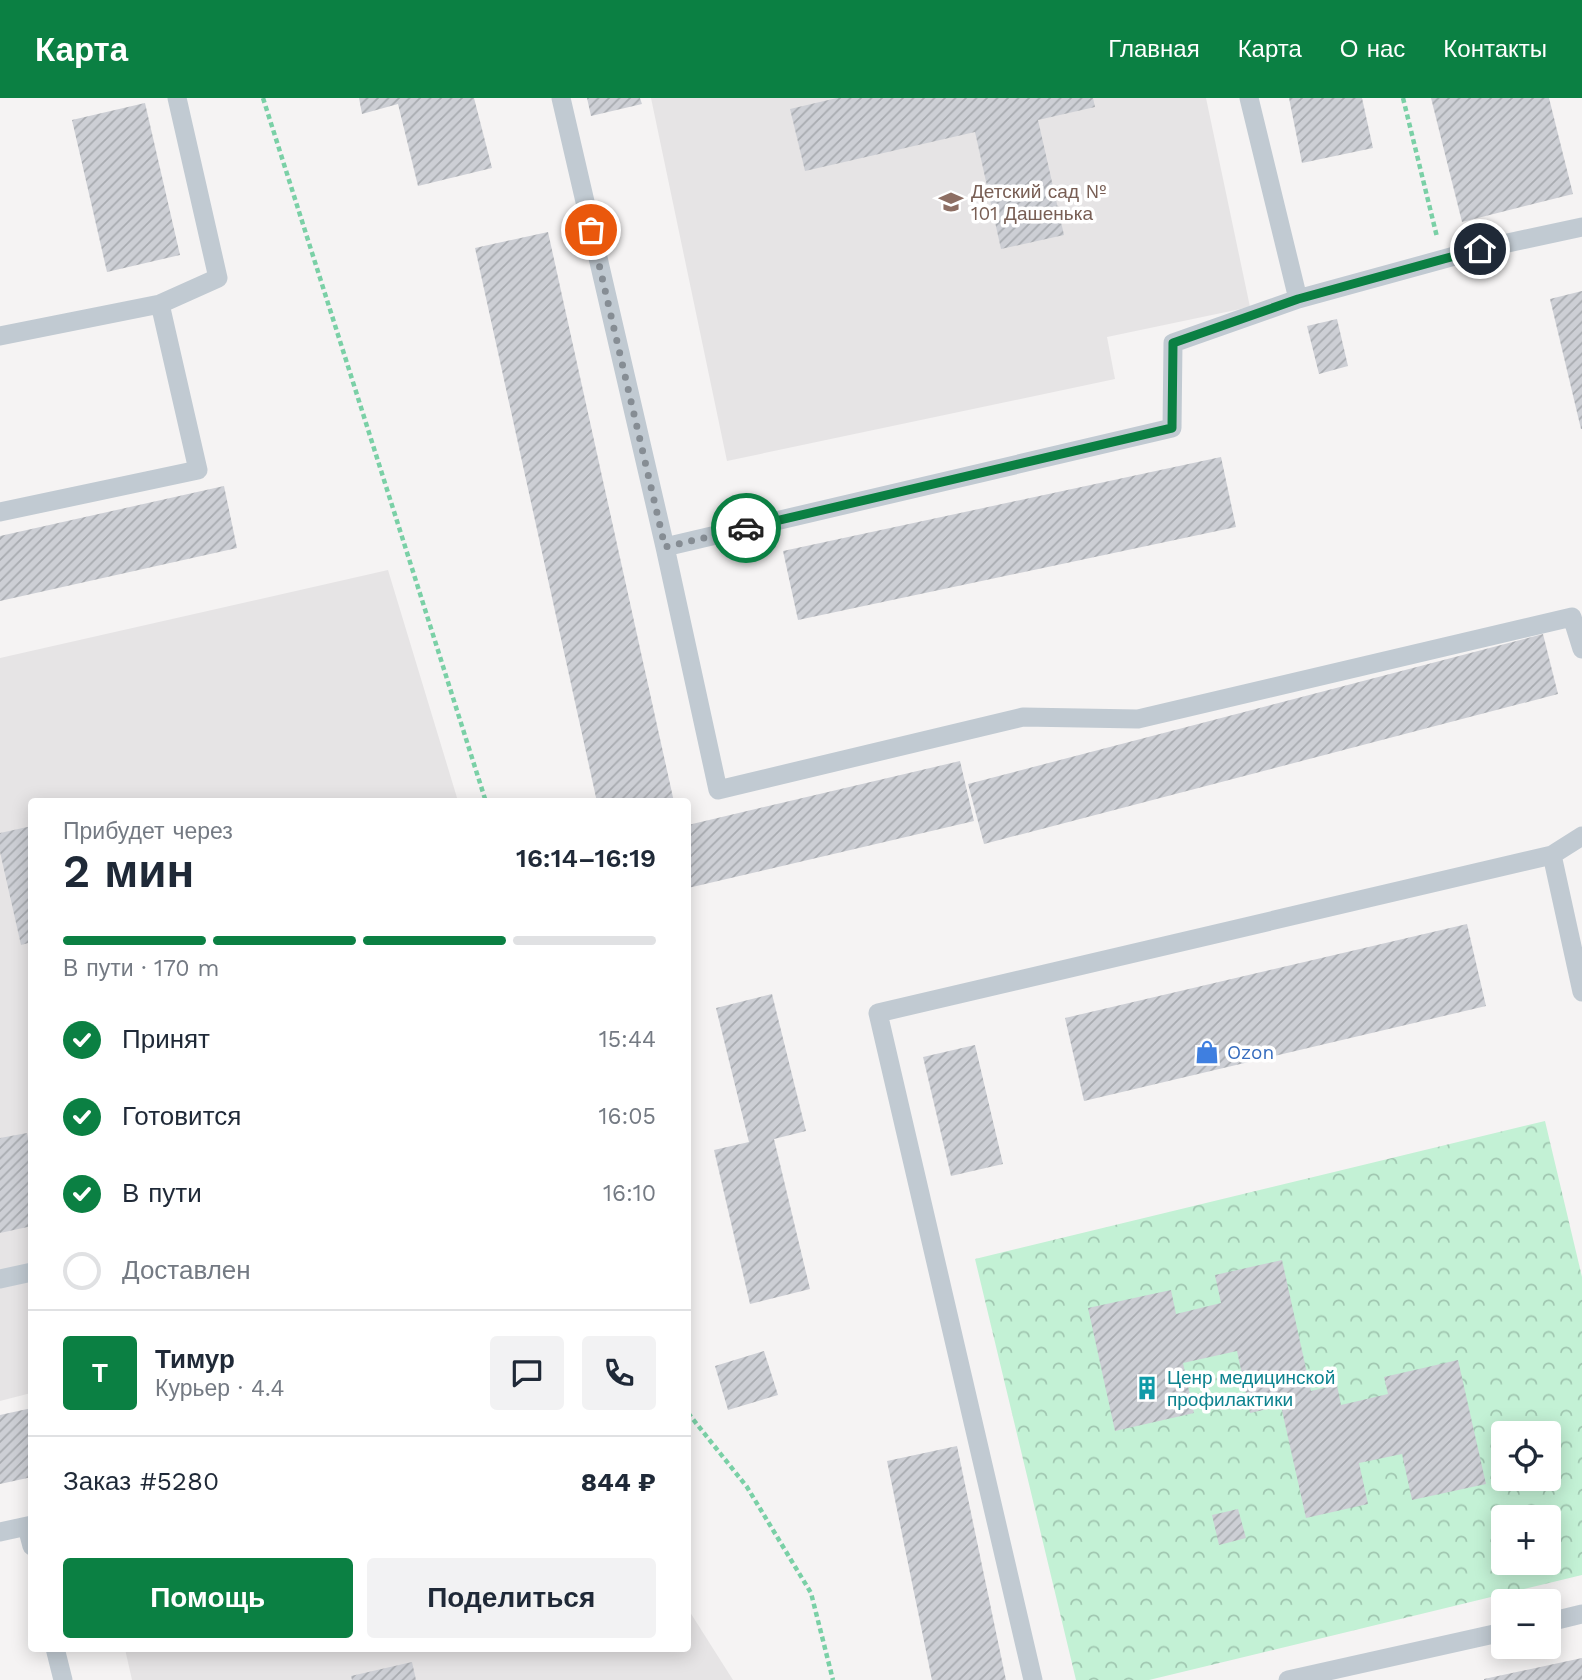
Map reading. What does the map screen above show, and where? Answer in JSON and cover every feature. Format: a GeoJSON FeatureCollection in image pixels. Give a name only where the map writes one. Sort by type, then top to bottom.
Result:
{"type":"FeatureCollection","features":[{"type":"Feature","properties":{"kind":"lane"},"geometry":{"type":"LineString","coordinates":[[0,336],[160,304],[218,278],[177,98]]}},
{"type":"Feature","properties":{"kind":"lane"},"geometry":{"type":"LineString","coordinates":[[561,98],[718,790],[1023,718],[1138,719],[1572,617],[1582,649]]}},
{"type":"Feature","properties":{"kind":"lane"},"geometry":{"type":"LineString","coordinates":[[1249,98],[1298,299]]}},
{"type":"Feature","properties":{"kind":"lane"},"geometry":{"type":"LineString","coordinates":[[665,547],[1172,428],[1173,343],[1298,299],[1480,249],[1582,228]]}},
{"type":"Feature","properties":{"kind":"lane"},"geometry":{"type":"LineString","coordinates":[[0,512],[198,470],[160,304]]}},
{"type":"Feature","properties":{"kind":"lane"},"geometry":{"type":"LineString","coordinates":[[1033,1680],[878,1013],[1552,855],[1582,836]]}},
{"type":"Feature","properties":{"kind":"lane"},"geometry":{"type":"LineString","coordinates":[[1552,855],[1582,992]]}},
{"type":"Feature","properties":{"kind":"lane"},"geometry":{"type":"LineString","coordinates":[[0,1279],[28,1273]]}},
{"type":"Feature","properties":{"kind":"lane"},"geometry":{"type":"LineString","coordinates":[[0,1532],[28,1533]]}},
{"type":"Feature","properties":{"kind":"lane"},"geometry":{"type":"LineString","coordinates":[[1561,1619],[1582,1614]]}},
{"type":"Feature","properties":{"kind":"lane"},"geometry":{"type":"LineString","coordinates":[[1288,1680],[1491,1635]]}},
{"type":"Feature","properties":{"kind":"lane"},"geometry":{"type":"LineString","coordinates":[[56,1652],[63,1680]]}},
{"type":"Feature","properties":{"kind":"path"},"geometry":{"type":"LineString","coordinates":[[263,98],[485,798]]}},
{"type":"Feature","properties":{"kind":"path"},"geometry":{"type":"LineString","coordinates":[[1403,98],[1443,260]]}},
{"type":"Feature","properties":{"kind":"path"},"geometry":{"type":"LineString","coordinates":[[691,1417],[747,1487],[811,1592],[833,1680]]}},
{"type":"Feature","properties":{"kind":"shaded area","name":"Детский сад № 101 Дашенька"},"geometry":{"type":"Polygon","coordinates":[[[651,98],[1206,98],[1250,307],[1107,337],[1115,379],[727,461],[651,98]]]}},
{"type":"Feature","properties":{"kind":"shaded area"},"geometry":{"type":"Polygon","coordinates":[[[388,570],[457,798],[28,798],[28,1394],[0,1401],[0,658],[388,570]]]}},
{"type":"Feature","properties":{"kind":"shaded area"},"geometry":{"type":"Polygon","coordinates":[[[691,1614],[733,1680],[132,1680],[126,1652],[691,1652],[691,1614]]]}},
{"type":"Feature","properties":{"kind":"green space"},"geometry":{"type":"Polygon","coordinates":[[[1545,1121],[1582,1277],[1582,1575],[1524,1589],[1491,1589],[1491,1597],[1149,1680],[1076,1680],[975,1259],[1545,1121]]]}},
{"type":"Feature","properties":{"kind":"building"},"geometry":{"type":"Polygon","coordinates":[[[359,98],[474,98],[492,168],[418,186],[398,104],[362,114],[359,98]]]}},
{"type":"Feature","properties":{"kind":"building"},"geometry":{"type":"Polygon","coordinates":[[[587,98],[640,98],[642,104],[591,116],[587,98]]]}},
{"type":"Feature","properties":{"kind":"building"},"geometry":{"type":"Polygon","coordinates":[[[837,98],[1093,98],[1095,107],[1038,120],[1064,235],[1001,249],[975,132],[805,171],[790,109],[837,98]]]}},
{"type":"Feature","properties":{"kind":"building"},"geometry":{"type":"Polygon","coordinates":[[[1289,98],[1362,98],[1373,148],[1302,163],[1289,98]]]}},
{"type":"Feature","properties":{"kind":"building"},"geometry":{"type":"Polygon","coordinates":[[[1431,98],[1549,98],[1573,194],[1462,222],[1431,98]]]}},
{"type":"Feature","properties":{"kind":"building"},"geometry":{"type":"Polygon","coordinates":[[[145,103],[180,255],[107,272],[72,120],[145,103]]]}},
{"type":"Feature","properties":{"kind":"building"},"geometry":{"type":"Polygon","coordinates":[[[548,232],[673,798],[596,798],[475,248],[548,232]]]}},
{"type":"Feature","properties":{"kind":"building"},"geometry":{"type":"Polygon","coordinates":[[[1582,291],[1582,429],[1581,429],[1550,299],[1582,291]]]}},
{"type":"Feature","properties":{"kind":"building"},"geometry":{"type":"Polygon","coordinates":[[[1337,319],[1348,366],[1319,374],[1307,326],[1337,319]]]}},
{"type":"Feature","properties":{"kind":"building"},"geometry":{"type":"Polygon","coordinates":[[[1221,457],[1236,527],[798,620],[783,551],[1221,457]]]}},
{"type":"Feature","properties":{"kind":"building"},"geometry":{"type":"Polygon","coordinates":[[[224,486],[237,548],[0,601],[0,536],[224,486]]]}},
{"type":"Feature","properties":{"kind":"building"},"geometry":{"type":"Polygon","coordinates":[[[1543,634],[1558,694],[984,844],[968,784],[1543,634]]]}},
{"type":"Feature","properties":{"kind":"building"},"geometry":{"type":"Polygon","coordinates":[[[960,761],[974,821],[691,887],[691,824],[960,761]]]}},
{"type":"Feature","properties":{"kind":"building"},"geometry":{"type":"Polygon","coordinates":[[[28,827],[28,943],[21,945],[0,852],[0,833],[28,827]]]}},
{"type":"Feature","properties":{"kind":"building"},"geometry":{"type":"Polygon","coordinates":[[[1467,924],[1486,1006],[1084,1101],[1065,1018],[1467,924]]]}},
{"type":"Feature","properties":{"kind":"building"},"geometry":{"type":"Polygon","coordinates":[[[772,994],[806,1131],[774,1139],[810,1289],[750,1304],[714,1150],[749,1142],[716,1008],[772,994]]]}},
{"type":"Feature","properties":{"kind":"building"},"geometry":{"type":"Polygon","coordinates":[[[975,1045],[1003,1164],[951,1176],[923,1057],[975,1045]]]}},
{"type":"Feature","properties":{"kind":"building"},"geometry":{"type":"Polygon","coordinates":[[[27,1133],[28,1227],[0,1233],[0,1138],[27,1133]]]}},
{"type":"Feature","properties":{"kind":"building","name":"Ценр медицинской профилактики"},"geometry":{"type":"Polygon","coordinates":[[[1282,1260],[1311,1391],[1337,1385],[1341,1405],[1388,1394],[1384,1377],[1458,1360],[1486,1484],[1412,1500],[1402,1454],[1359,1463],[1368,1504],[1306,1518],[1281,1406],[1250,1413],[1237,1351],[1183,1363],[1194,1413],[1115,1431],[1088,1308],[1171,1290],[1176,1314],[1221,1303],[1215,1275],[1282,1260]]]}},
{"type":"Feature","properties":{"kind":"building"},"geometry":{"type":"Polygon","coordinates":[[[764,1351],[778,1395],[728,1410],[715,1366],[764,1351]]]}},
{"type":"Feature","properties":{"kind":"building"},"geometry":{"type":"Polygon","coordinates":[[[28,1409],[28,1478],[0,1484],[0,1415],[28,1409]]]}},
{"type":"Feature","properties":{"kind":"building"},"geometry":{"type":"Polygon","coordinates":[[[957,1446],[1006,1680],[932,1680],[887,1461],[957,1446]]]}},
{"type":"Feature","properties":{"kind":"building"},"geometry":{"type":"Polygon","coordinates":[[[1238,1509],[1246,1538],[1219,1545],[1212,1515],[1238,1509]]]}},
{"type":"Feature","properties":{"kind":"building"},"geometry":{"type":"Polygon","coordinates":[[[1582,1658],[1582,1680],[1484,1680],[1484,1679],[1582,1658]]]}},
{"type":"Feature","properties":{"kind":"building"},"geometry":{"type":"Polygon","coordinates":[[[412,1662],[416,1680],[352,1680],[351,1676],[412,1662]]]}},
{"type":"Feature","properties":{"kind":"way so far"},"geometry":{"type":"LineString","coordinates":[[591,230],[665,547],[746,528]]}},
{"type":"Feature","properties":{"kind":"place","name":"Детский сад № 101 Дашенька"},"geometry":{"type":"Point","coordinates":[951,202]}},
{"type":"Feature","properties":{"kind":"place","name":"Ozon"},"geometry":{"type":"Point","coordinates":[1207,1052]}},
{"type":"Feature","properties":{"kind":"place","name":"Ценр медицинской профилактики"},"geometry":{"type":"Point","coordinates":[1147,1388]}},
{"type":"Feature","properties":{"kind":"route"},"geometry":{"type":"LineString","coordinates":[[746,528],[1172,428],[1173,343],[1298,299],[1480,249]]}}]}
